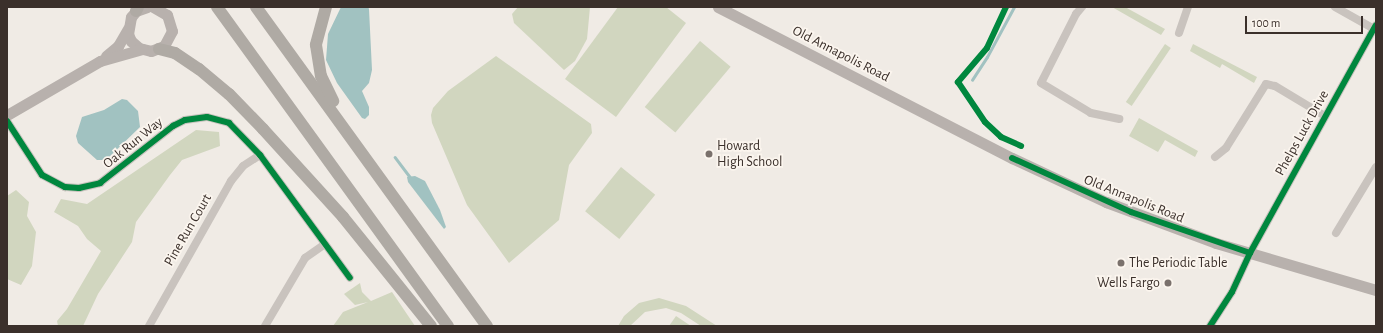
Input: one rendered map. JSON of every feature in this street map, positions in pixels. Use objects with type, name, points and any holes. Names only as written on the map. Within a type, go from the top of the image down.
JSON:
[{"type":"highway","points":[[217,7],[448,326]]},
{"type":"highway","points":[[256,7],[370,162],[487,326]]},
{"type":"highway","points":[[326,7],[316,45],[321,76],[326,90],[370,162]]},
{"type":"highway","points":[[159,49],[184,58],[239,104],[343,217],[431,326]]},
{"type":"main road","name":"Old Annapolis Road","points":[[718,7],[1070,185],[1159,223],[1250,253],[1376,290]]},
{"type":"main road","points":[[7,115],[100,61],[118,46],[128,29],[131,17],[140,8]]},
{"type":"main road","points":[[100,61],[142,49],[159,49],[169,40],[172,31],[171,21],[161,8]]},
{"type":"main road","points":[[128,29],[131,41],[142,49]]},
{"type":"street","points":[[1082,7],[1077,10],[1041,83],[1091,113],[1119,119]]},
{"type":"street","points":[[1179,33],[1188,7]]},
{"type":"street","points":[[1335,7],[1375,28]]},
{"type":"street","name":"Phelps Luck Drive","points":[[1210,326],[1232,292],[1250,253],[1375,28]]},
{"type":"street","points":[[1215,157],[1228,144],[1266,84],[1275,86],[1325,116]]},
{"type":"street","name":"Oak Run Way","points":[[7,121],[42,175],[65,187],[91,187],[100,183],[173,126],[196,118],[212,118],[229,123],[260,155],[350,278]]},
{"type":"street","name":"Pine Run Court","points":[[149,326],[232,181],[243,166],[260,155]]},
{"type":"street","points":[[1336,234],[1376,167]]},
{"type":"street","points":[[265,326],[305,258],[325,244]]},
{"type":"green space","points":[[518,7],[590,7],[587,39],[575,61],[564,70],[514,23],[512,14]]},
{"type":"green space","points":[[618,7],[666,7],[686,23],[616,117],[565,79]]},
{"type":"green space","points":[[1112,7],[1125,7],[1165,29],[1161,35]]},
{"type":"green space","points":[[700,41],[731,67],[675,133],[645,107]]},
{"type":"green space","points":[[1165,44],[1171,48],[1132,106],[1126,102]]},
{"type":"green space","points":[[1193,44],[1257,77],[1254,83],[1222,64],[1220,68],[1190,51]]},
{"type":"green space","points":[[496,56],[591,124],[592,133],[569,165],[559,220],[509,263],[467,205],[432,123],[431,115],[433,108],[448,91]]},
{"type":"green space","points":[[1139,118],[1198,151],[1195,157],[1165,140],[1158,152],[1129,136]]},
{"type":"green space","points":[[196,130],[219,132],[220,146],[182,160],[136,222],[132,242],[98,294],[83,326],[58,326],[57,321],[67,309],[101,251],[87,239],[78,226],[54,212],[61,199],[87,204]]},
{"type":"green space","points":[[621,167],[655,195],[619,239],[585,211]]},
{"type":"green space","points":[[16,190],[29,202],[27,216],[36,232],[32,266],[21,285],[7,279],[7,196]]},
{"type":"green space","points":[[360,283],[362,292],[371,301],[392,292],[415,326],[333,326],[343,312],[368,302],[355,305],[344,294]]},
{"type":"green space","points":[[659,298],[686,306],[717,326],[701,326],[681,313],[666,308],[645,312],[630,326],[618,326],[624,316],[639,303]]},
{"type":"green space","points":[[676,316],[691,326],[669,326]]},
{"type":"water","points":[[341,7],[368,7],[369,9],[372,70],[369,83],[362,91],[369,107],[369,115],[365,119],[362,118],[337,83],[326,60],[328,34]]},
{"type":"water","points":[[122,99],[127,100],[138,111],[140,127],[106,160],[97,160],[78,143],[76,136],[82,117],[104,110]]},
{"type":"water","points":[[415,176],[425,181],[440,210],[446,227],[444,229],[408,182],[407,177]]},
{"type":"waterway","points":[[972,80],[987,57],[1014,7]]},
{"type":"waterway","points":[[395,157],[410,177]]},
{"type":"cycle path","points":[[1006,7],[987,48],[958,82],[985,122],[1001,137],[1021,146]]},
{"type":"cycle path","points":[[1210,326],[1232,292],[1250,253],[1376,25]]},
{"type":"cycle path","points":[[7,121],[42,175],[65,187],[79,188],[100,183],[173,126],[185,120],[207,117],[229,123],[260,155],[350,278]]},
{"type":"cycle path","points":[[1012,158],[1131,212],[1250,253]]},
{"type":"place","name":"Howard High School","points":[[709,154]]},
{"type":"place","name":"The Periodic Table","points":[[1121,263]]},
{"type":"place","name":"Wells Fargo","points":[[1168,283]]}]
